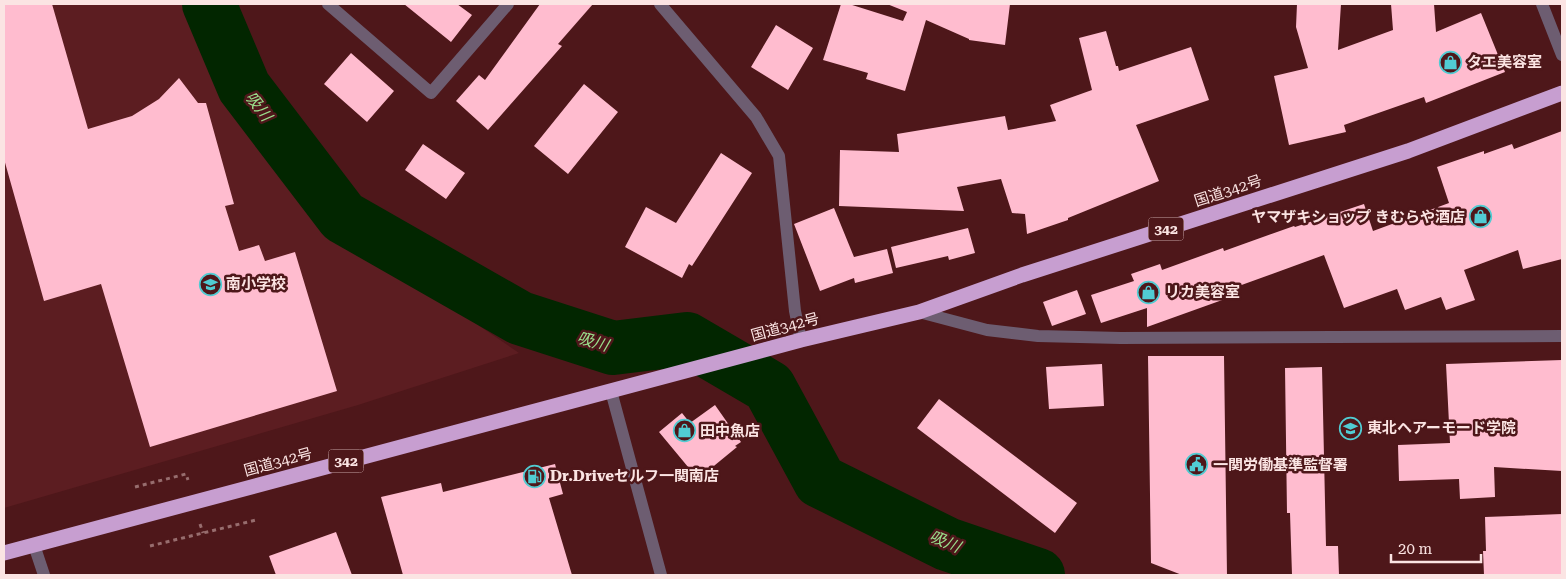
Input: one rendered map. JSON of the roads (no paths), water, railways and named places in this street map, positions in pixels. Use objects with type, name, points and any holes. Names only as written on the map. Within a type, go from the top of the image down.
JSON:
[{"type":"highway","name":"国道342号","points":[[4,553],[689,369],[920,312],[1022,275],[1408,151],[1562,93]]},
{"type":"street","points":[[328,4],[431,93],[508,4]]},
{"type":"street","points":[[660,4],[756,117],[779,156],[795,311],[801,340]]},
{"type":"street","points":[[1542,4],[1562,55]]},
{"type":"street","points":[[920,312],[987,330],[1038,336],[1141,338],[1562,336]]},
{"type":"street","points":[[611,391],[661,575]]},
{"type":"street","points":[[34,545],[44,575]]},
{"type":"waterway","name":"吸川","points":[[209,4],[244,87],[343,217],[520,318],[613,348],[687,339],[769,387],[820,481],[947,544],[1038,575]]},
{"type":"place","name":"タエ美容室","points":[[1451,62]]},
{"type":"place","name":"ヤマザキショップ きむらや酒店","points":[[1481,217]]},
{"type":"place","name":"南小学校","points":[[210,284]]},
{"type":"place","name":"リカ美容室","points":[[1149,292]]},
{"type":"place","name":"東北ヘアーモード学院","points":[[1351,428]]},
{"type":"place","name":"田中魚店","points":[[684,431]]},
{"type":"place","name":"一関労働基準監督署","points":[[1197,465]]},
{"type":"place","name":"Dr.Driveセルフ一関南店","points":[[534,476]]}]
